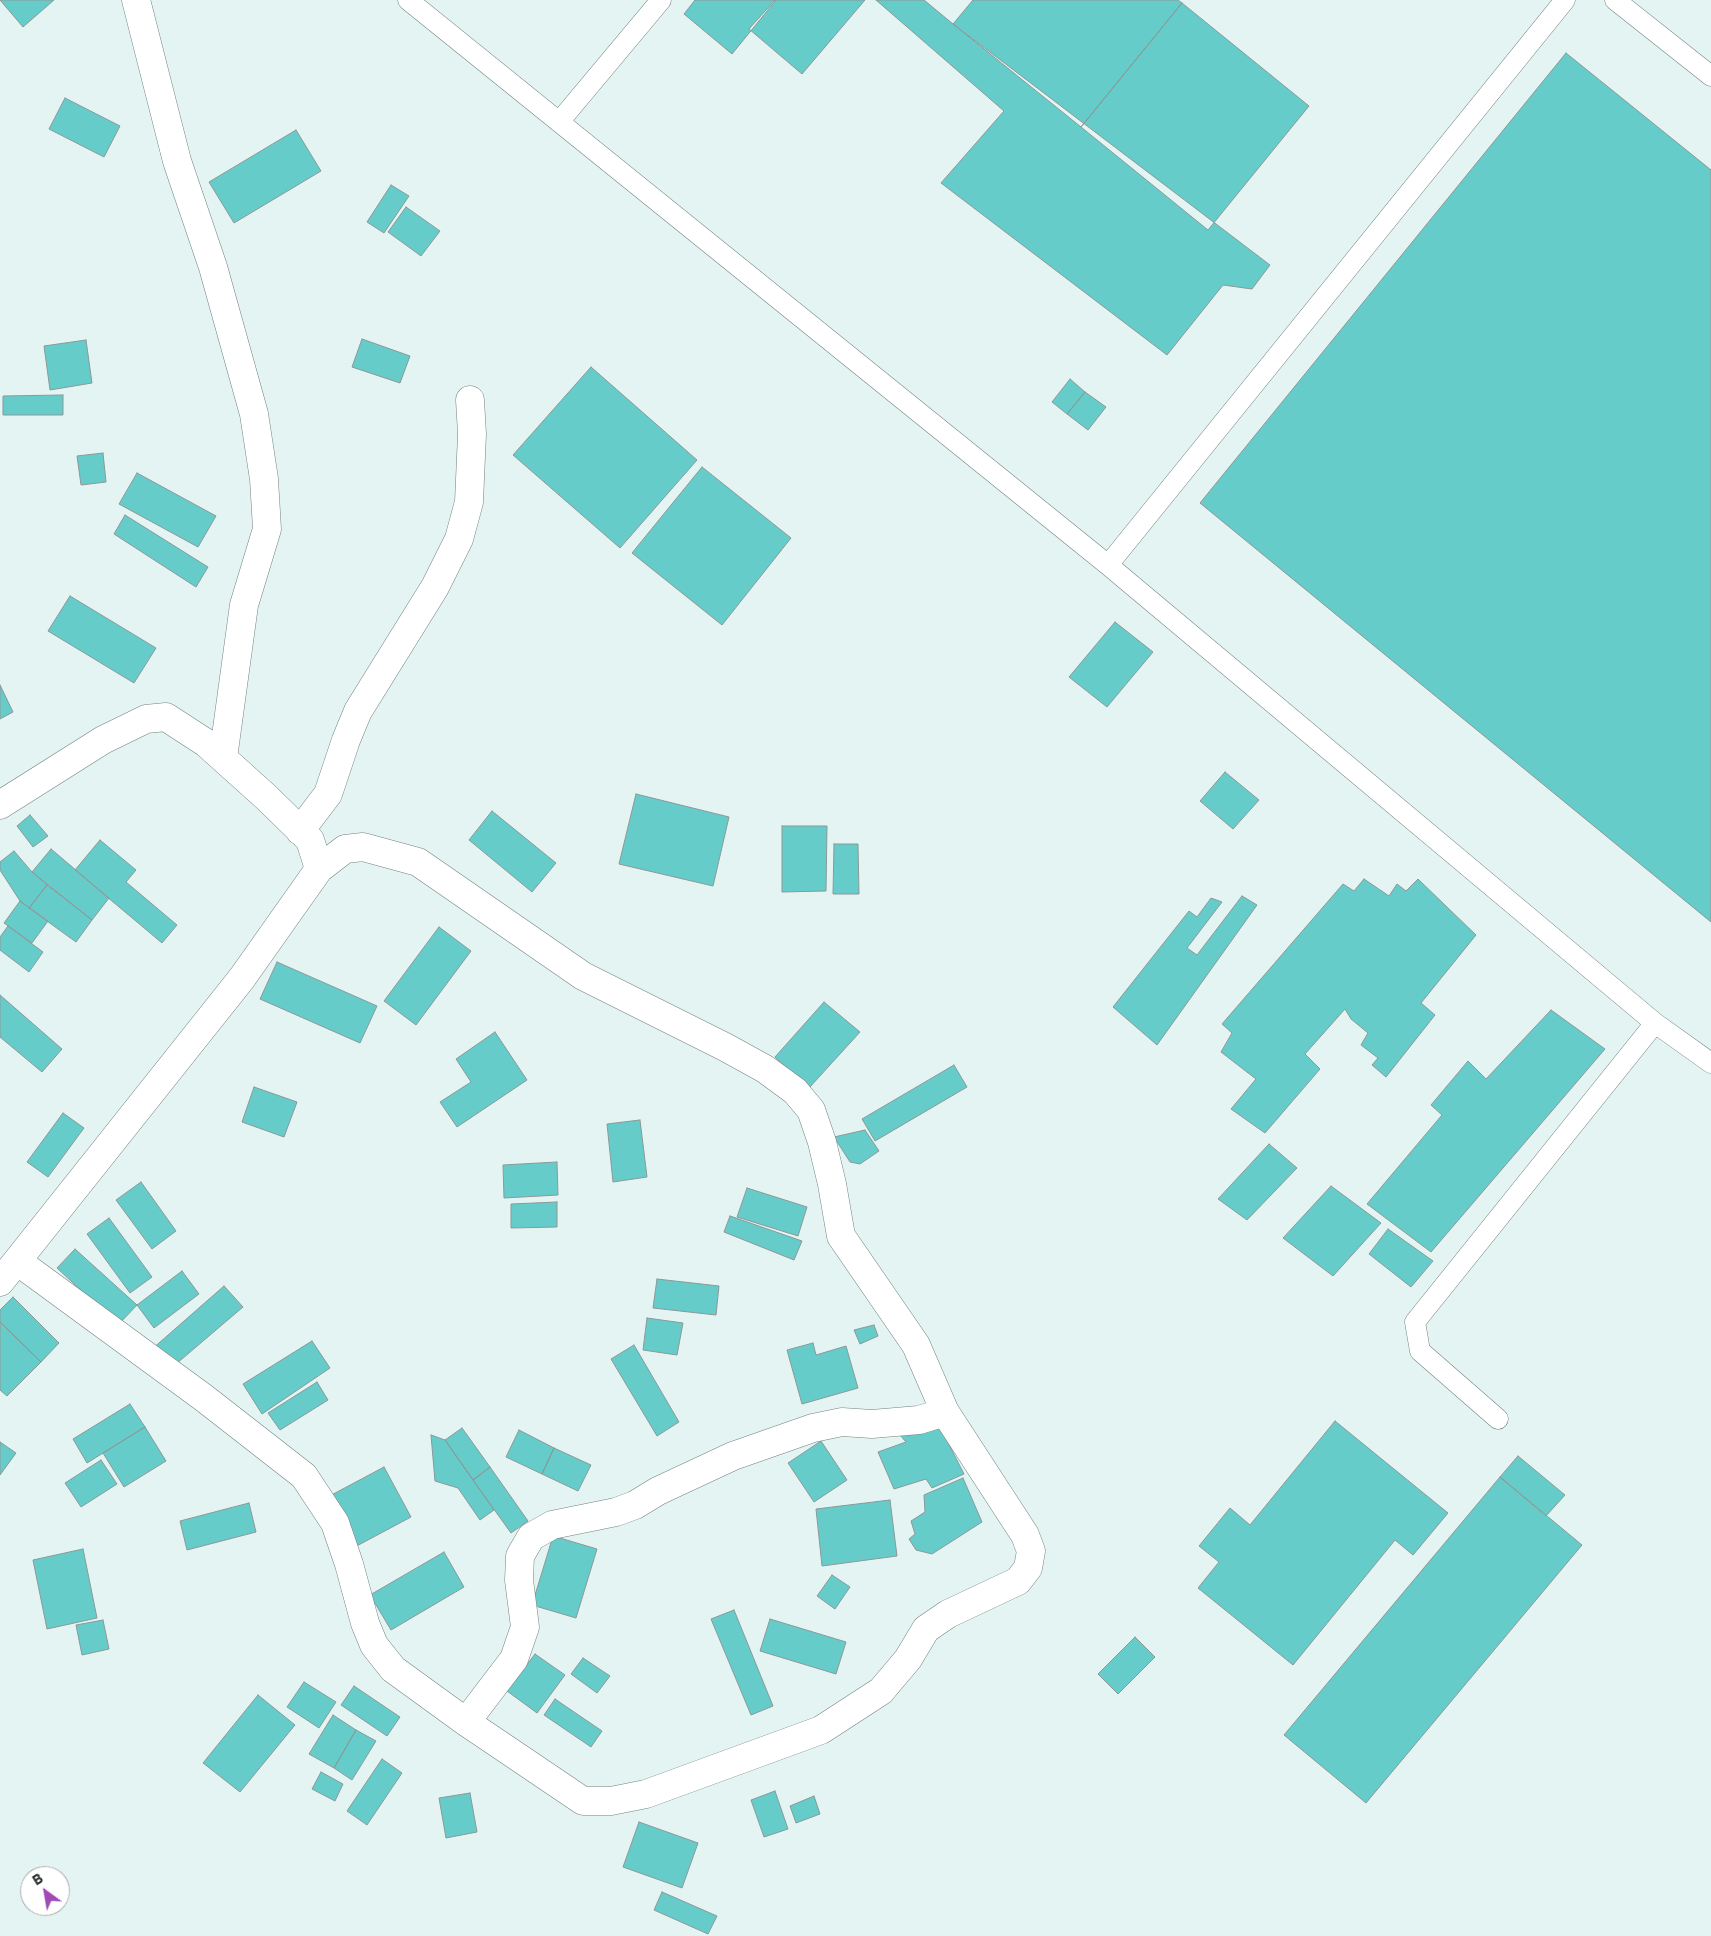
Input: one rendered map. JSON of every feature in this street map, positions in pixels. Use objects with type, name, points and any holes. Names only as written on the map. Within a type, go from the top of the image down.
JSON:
[{"type":"street","points":[[136,0],[177,162],[213,267],[254,414],[264,479],[267,529],[244,605],[223,758]]},
{"type":"street","points":[[300,831],[328,794],[358,711],[435,587],[459,539],[469,502],[472,434],[470,400]]},
{"type":"street","points":[[0,805],[103,740],[146,719],[166,717],[206,743],[310,840],[319,868]]},
{"type":"street","points":[[0,1282],[242,978],[319,868],[345,849],[363,847],[418,862],[583,976],[733,1051],[765,1069],[795,1091],[811,1110],[822,1142],[841,1236],[916,1344],[945,1412],[1025,1535],[1031,1551],[1028,1568],[1018,1581],[948,1614],[926,1629],[908,1659],[881,1691],[821,1730],[655,1791],[611,1801],[583,1801],[466,1722],[393,1669],[374,1645],[365,1623],[349,1564],[335,1523],[304,1476],[204,1398],[17,1261]]},
{"type":"street","points":[[466,1722],[514,1659],[525,1627],[519,1580],[520,1556],[532,1538],[552,1524],[616,1512],[635,1505],[658,1491],[733,1456],[813,1428],[842,1422],[872,1424],[919,1420],[945,1412]]},
{"type":"lane","points":[[408,0],[1108,565],[1655,1023],[1711,1063]]},
{"type":"lane","points":[[559,122],[661,0]]},
{"type":"lane","points":[[1108,565],[1565,0]]},
{"type":"lane","points":[[1614,0],[1711,76]]},
{"type":"lane","points":[[1498,1419],[1420,1351],[1415,1322],[1655,1023]]},
{"type":"building","points":[[0,0],[54,0],[23,27]]},
{"type":"building","points":[[695,0],[776,0],[732,54],[684,14]]},
{"type":"building","points":[[775,0],[865,0],[802,74],[749,29]]},
{"type":"building","points":[[876,0],[924,0],[1270,265],[1252,289],[1223,285],[1167,355],[941,183],[1004,111]]},
{"type":"building","points":[[973,0],[1178,0],[1182,3],[1081,127],[953,24]]},
{"type":"building","points":[[1182,3],[1309,106],[1208,230],[1081,127]]},
{"type":"building","points":[[1566,53],[1711,170],[1711,922],[1200,503]]},
{"type":"building","points":[[65,98],[120,126],[104,157],[49,129]]},
{"type":"building","points":[[296,130],[321,171],[234,223],[209,182]]},
{"type":"building","points":[[391,185],[409,196],[384,233],[367,222]]},
{"type":"building","points":[[406,207],[440,231],[421,256],[388,232]]},
{"type":"building","points":[[362,339],[410,356],[400,383],[352,367]]},
{"type":"building","points":[[86,340],[92,383],[50,390],[44,346]]},
{"type":"building","points":[[591,367],[697,460],[620,548],[513,455]]},
{"type":"building","points":[[1070,379],[1085,392],[1067,414],[1052,402]]},
{"type":"building","points":[[1085,392],[1106,407],[1088,430],[1067,414]]},
{"type":"building","points":[[63,395],[63,415],[3,415],[3,396]]},
{"type":"building","points":[[103,453],[106,482],[81,485],[77,456]]},
{"type":"building","points":[[702,467],[791,538],[722,625],[632,553]]},
{"type":"building","points":[[137,473],[216,516],[198,547],[119,504]]},
{"type":"building","points":[[125,515],[208,567],[196,587],[114,534]]},
{"type":"building","points":[[70,596],[156,648],[134,683],[48,631]]},
{"type":"building","points":[[1115,622],[1153,652],[1107,707],[1069,677]]},
{"type":"building","points":[[0,685],[13,712],[0,719]]},
{"type":"building","points":[[1225,772],[1259,800],[1233,829],[1200,801]]},
{"type":"building","points":[[636,794],[729,817],[713,886],[619,864]]},
{"type":"building","points":[[492,811],[556,863],[532,892],[469,840]]},
{"type":"building","points":[[30,815],[48,836],[33,847],[17,826]]},
{"type":"building","points":[[782,826],[827,826],[826,891],[782,892]]},
{"type":"building","points":[[100,840],[136,870],[126,882],[177,925],[162,943],[75,870]]},
{"type":"building","points":[[834,844],[858,844],[859,894],[833,894]]},
{"type":"building","points":[[51,849],[109,898],[92,920],[32,872]]},
{"type":"building","points":[[14,851],[32,872],[47,885],[29,908],[20,901],[0,870],[0,862]]},
{"type":"building","points":[[1364,879],[1389,896],[1397,884],[1406,891],[1418,879],[1476,935],[1421,1003],[1435,1015],[1386,1077],[1372,1065],[1378,1058],[1361,1045],[1368,1033],[1351,1019],[1345,1009],[1305,1054],[1320,1069],[1265,1133],[1231,1109],[1256,1079],[1221,1052],[1232,1033],[1222,1024],[1343,884],[1354,891]]},
{"type":"building","points":[[47,885],[92,920],[76,942],[29,908]]},
{"type":"building","points":[[1242,896],[1257,905],[1157,1045],[1113,1007],[1189,911],[1197,917],[1211,898],[1222,902],[1187,948],[1197,955]]},
{"type":"building","points":[[20,901],[48,921],[32,943],[4,923]]},
{"type":"building","points":[[8,926],[43,952],[29,972],[0,950],[0,937]]},
{"type":"building","points":[[439,927],[471,951],[416,1025],[384,1001]]},
{"type":"building","points":[[277,962],[377,1006],[360,1043],[260,999]]},
{"type":"building","points":[[0,995],[62,1049],[42,1072],[0,1037]]},
{"type":"building","points":[[824,1002],[860,1032],[809,1088],[775,1057]]},
{"type":"building","points":[[1551,1010],[1605,1049],[1431,1252],[1367,1204],[1442,1115],[1431,1105],[1468,1061],[1486,1079]]},
{"type":"building","points":[[495,1032],[527,1080],[457,1127],[440,1102],[471,1082],[456,1059]]},
{"type":"building","points":[[954,1065],[967,1087],[875,1141],[862,1119]]},
{"type":"building","points":[[254,1087],[297,1102],[284,1137],[242,1122]]},
{"type":"building","points":[[63,1113],[84,1128],[48,1177],[27,1162]]},
{"type":"building","points":[[640,1120],[647,1177],[613,1182],[607,1124]]},
{"type":"building","points":[[865,1130],[879,1151],[860,1164],[850,1162],[834,1137]]},
{"type":"building","points":[[1269,1144],[1297,1168],[1247,1220],[1218,1199]]},
{"type":"building","points":[[557,1162],[558,1195],[504,1198],[503,1165]]},
{"type":"building","points":[[141,1182],[176,1231],[152,1249],[116,1200]]},
{"type":"building","points":[[1331,1186],[1381,1223],[1333,1276],[1283,1238]]},
{"type":"building","points":[[747,1188],[807,1207],[798,1236],[737,1217]]},
{"type":"building","points":[[557,1202],[557,1227],[511,1228],[511,1204]]},
{"type":"building","points":[[730,1216],[802,1241],[794,1260],[724,1232]]},
{"type":"building","points":[[109,1218],[152,1277],[130,1293],[87,1234]]},
{"type":"building","points":[[1388,1229],[1433,1261],[1411,1287],[1369,1254]]},
{"type":"building","points":[[75,1249],[137,1305],[118,1325],[57,1268]]},
{"type":"building","points":[[182,1271],[199,1294],[154,1328],[137,1305]]},
{"type":"building","points":[[657,1279],[719,1286],[716,1315],[653,1308]]},
{"type":"building","points":[[224,1286],[243,1307],[169,1370],[151,1350]]},
{"type":"building","points":[[13,1297],[59,1343],[41,1362],[0,1322],[0,1310]]},
{"type":"building","points":[[647,1318],[683,1323],[677,1355],[643,1350]]},
{"type":"building","points":[[0,1322],[41,1362],[7,1396],[0,1390]]},
{"type":"building","points":[[874,1325],[878,1336],[860,1344],[854,1330]]},
{"type":"building","points":[[312,1341],[330,1368],[262,1414],[243,1384]]},
{"type":"building","points":[[813,1343],[816,1355],[846,1346],[858,1388],[802,1404],[787,1350]]},
{"type":"building","points":[[634,1345],[679,1422],[657,1436],[611,1359]]},
{"type":"building","points":[[317,1382],[328,1400],[280,1430],[268,1413]]},
{"type":"building","points":[[130,1404],[145,1427],[87,1463],[73,1439]]},
{"type":"building","points":[[1335,1421],[1448,1513],[1413,1555],[1395,1540],[1293,1665],[1198,1588],[1219,1562],[1199,1546],[1230,1508],[1250,1525]]},
{"type":"building","points":[[938,1423],[964,1474],[932,1488],[926,1479],[894,1489],[878,1452],[906,1442],[899,1434]]},
{"type":"building","points":[[145,1427],[166,1461],[124,1487],[103,1453]]},
{"type":"building","points":[[462,1428],[490,1467],[473,1480],[445,1440]]},
{"type":"building","points":[[519,1430],[554,1448],[542,1474],[506,1457]]},
{"type":"building","points":[[431,1435],[445,1440],[494,1510],[480,1520],[458,1488],[435,1481]]},
{"type":"building","points":[[821,1441],[847,1480],[814,1502],[788,1463]]},
{"type":"building","points":[[0,1442],[16,1453],[0,1475]]},
{"type":"building","points":[[554,1448],[591,1465],[578,1491],[542,1474]]},
{"type":"building","points":[[1518,1456],[1565,1495],[1546,1516],[1500,1477]]},
{"type":"building","points":[[101,1460],[117,1484],[81,1507],[65,1483]]},
{"type":"building","points":[[384,1467],[411,1517],[351,1549],[324,1499]]},
{"type":"building","points":[[490,1467],[528,1521],[511,1533],[473,1480]]},
{"type":"building","points":[[1500,1477],[1582,1545],[1366,1803],[1284,1735]]},
{"type":"building","points":[[963,1478],[982,1522],[932,1554],[916,1550],[909,1539],[915,1534],[911,1521],[925,1512],[924,1495]]},
{"type":"building","points":[[890,1500],[897,1556],[822,1566],[816,1509]]},
{"type":"building","points":[[249,1503],[256,1532],[187,1550],[180,1521]]},
{"type":"building","points":[[553,1536],[597,1549],[576,1618],[532,1605]]},
{"type":"building","points":[[83,1549],[97,1618],[47,1629],[33,1560]]},
{"type":"building","points":[[444,1552],[464,1587],[391,1630],[370,1595]]},
{"type":"building","points":[[832,1575],[850,1587],[835,1609],[817,1596]]},
{"type":"building","points":[[734,1610],[773,1706],[751,1715],[711,1619]]},
{"type":"building","points":[[770,1619],[846,1642],[836,1674],[760,1651]]},
{"type":"building","points":[[103,1620],[109,1649],[82,1655],[76,1625]]},
{"type":"building","points":[[1135,1637],[1155,1657],[1118,1694],[1098,1674]]},
{"type":"building","points":[[535,1654],[565,1675],[537,1713],[507,1691]]},
{"type":"building","points":[[583,1658],[610,1676],[597,1693],[571,1674]]},
{"type":"building","points":[[304,1682],[336,1702],[319,1728],[287,1707]]},
{"type":"building","points":[[354,1686],[400,1717],[387,1736],[341,1705]]},
{"type":"building","points":[[258,1695],[295,1725],[240,1792],[203,1763]]},
{"type":"building","points":[[555,1699],[602,1731],[591,1747],[544,1715]]},
{"type":"building","points":[[333,1715],[356,1730],[334,1768],[309,1754]]},
{"type":"building","points":[[356,1730],[376,1741],[352,1780],[334,1768]]},
{"type":"building","points":[[382,1759],[402,1773],[367,1825],[347,1811]]},
{"type":"building","points":[[321,1772],[343,1784],[335,1801],[312,1789]]},
{"type":"building","points":[[775,1791],[788,1829],[764,1837],[751,1800]]},
{"type":"building","points":[[470,1793],[477,1832],[446,1838],[439,1798]]},
{"type":"building","points":[[814,1796],[820,1814],[796,1823],[790,1806]]},
{"type":"building","points":[[639,1822],[698,1843],[682,1888],[623,1867]]},
{"type":"building","points":[[662,1892],[717,1916],[708,1934],[654,1910]]}]
